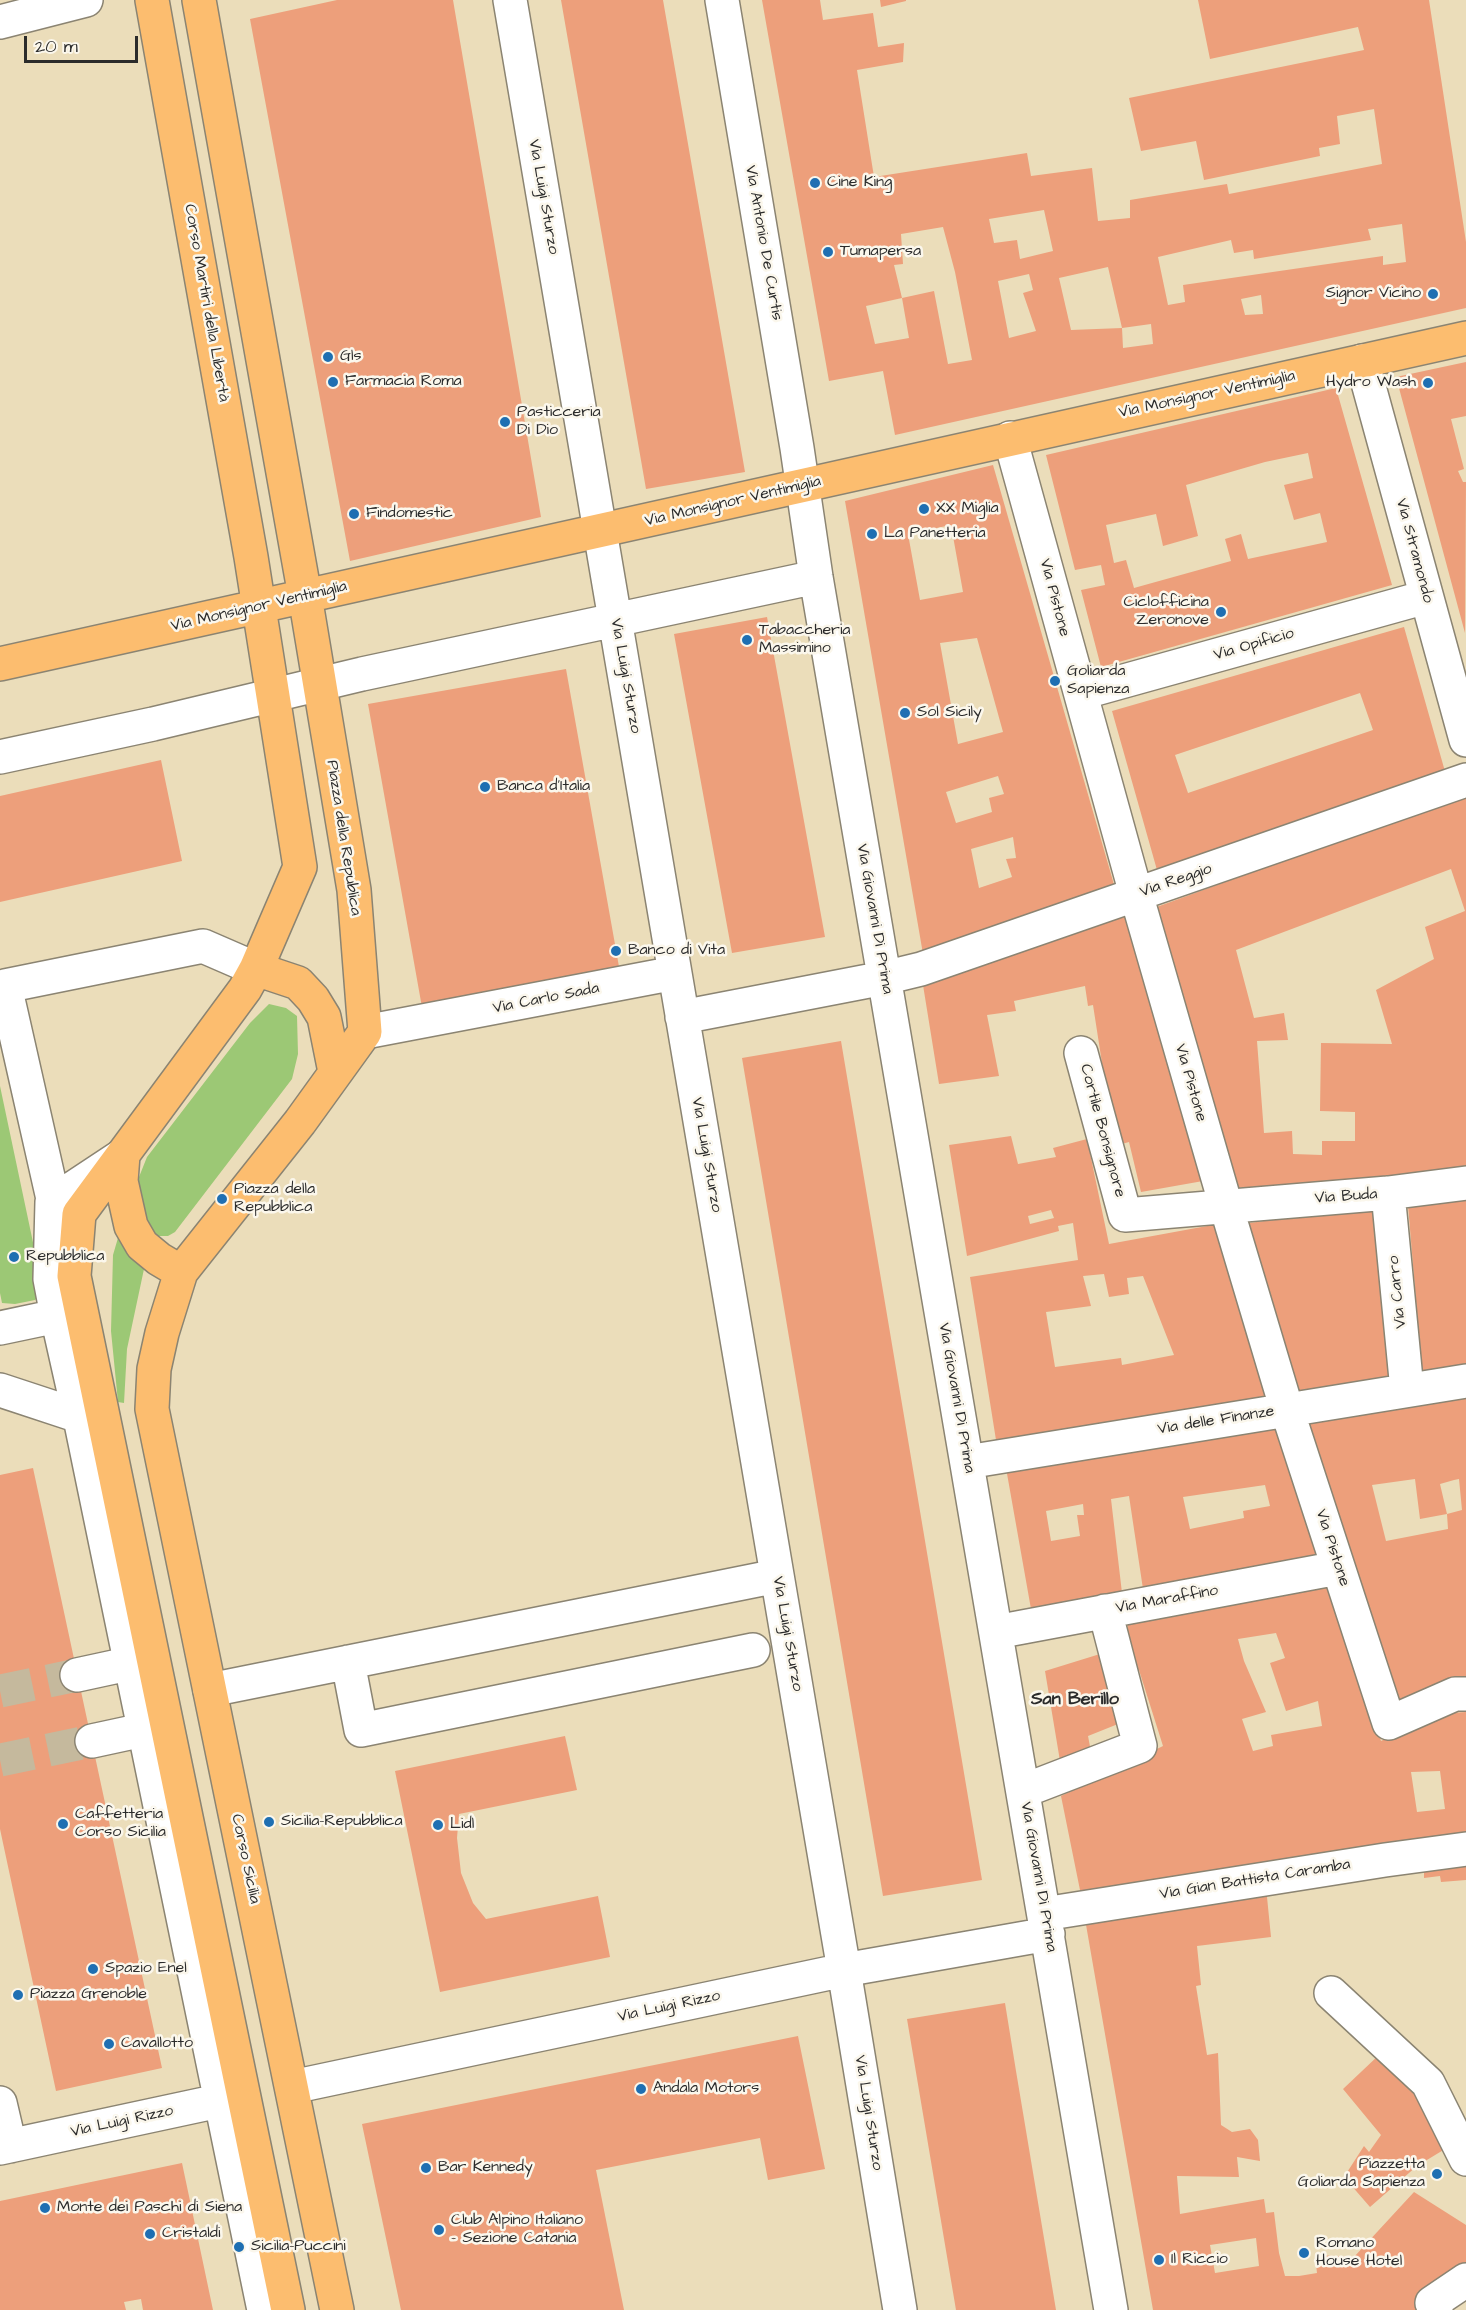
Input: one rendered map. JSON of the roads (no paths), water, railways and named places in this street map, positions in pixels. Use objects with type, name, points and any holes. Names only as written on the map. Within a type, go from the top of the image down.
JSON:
[{"type":"main road","name":"Corso Martiri della Libertà","points":[[152,0],[259,607]]},
{"type":"main road","points":[[199,0],[305,596]]},
{"type":"main road","name":"Via Monsignor Ventimiglia","points":[[0,664],[1466,338]]},
{"type":"main road","name":"Piazza della Republica","points":[[305,596],[354,890],[365,1032]]},
{"type":"main road","points":[[259,607],[300,867],[256,969],[217,1030],[79,1214],[74,1276],[91,1417],[155,1727],[233,2098],[288,2310]]},
{"type":"main road","points":[[256,969],[298,983],[313,999],[324,1017],[335,1072]]},
{"type":"main road","points":[[123,1155],[121,1181],[131,1226],[142,1245],[159,1259],[181,1272],[300,1122],[365,1032]]},
{"type":"main road","name":"Corso Sicilia","points":[[181,1272],[170,1302],[154,1369],[152,1409],[337,2310]]},
{"type":"street","points":[[0,22],[86,0]]},
{"type":"street","name":"Via Luigi Sturzo","points":[[510,0],[900,2310]]},
{"type":"street","name":"Via Antonio De Curtis","points":[[722,0],[803,485]]},
{"type":"street","name":"Via Stramondo","points":[[1362,361],[1466,740]]},
{"type":"street","name":"Via Pistone","points":[[1010,438],[1136,894],[1226,1206],[1287,1410],[1389,1723],[1455,1694],[1466,1694]]},
{"type":"street","name":"Via Giovanni Di Prima","points":[[803,485],[816,577],[1112,2310]]},
{"type":"street","points":[[0,757],[615,618],[816,577]]},
{"type":"street","name":"Via Opificio","points":[[1081,693],[1426,597]]},
{"type":"street","name":"Via Reggio","points":[[884,978],[921,969],[1466,780]]},
{"type":"street","points":[[74,1276],[52,1202],[3,988],[203,946],[256,969]]},
{"type":"street","name":"Via Carlo Sada","points":[[365,1032],[417,1024],[675,973]]},
{"type":"street","points":[[682,1017],[884,978]]},
{"type":"street","name":"Cortile Bonsignore","points":[[1082,1053],[1125,1215],[1226,1206]]},
{"type":"street","points":[[52,1202],[123,1155]]},
{"type":"street","name":"Via Buda","points":[[1226,1206],[1388,1194],[1466,1183]]},
{"type":"street","name":"Via Carro","points":[[1388,1194],[1407,1390]]},
{"type":"street","points":[[52,1202],[50,1279],[57,1316],[91,1417]]},
{"type":"street","points":[[0,1328],[57,1316]]},
{"type":"street","name":"Via delle Finanze","points":[[967,1462],[1466,1381]]},
{"type":"street","points":[[0,1390],[91,1417]]},
{"type":"street","name":"Via Maraffino","points":[[996,1632],[1338,1568]]},
{"type":"street","points":[[210,1690],[777,1576]]},
{"type":"street","points":[[1023,1791],[1140,1746],[1104,1611]]},
{"type":"street","points":[[348,1662],[361,1730],[753,1650]]},
{"type":"street","points":[[77,1675],[142,1661]]},
{"type":"street","points":[[92,1741],[155,1727]]},
{"type":"street","name":"Via Gian Battista Caramba","points":[[1046,1924],[1385,1860],[1466,1849]]},
{"type":"street","name":"Via Luigi Rizzo","points":[[292,2086],[844,1970],[1046,1924]]},
{"type":"street","points":[[1331,1993],[1428,2083],[1466,2159]]},
{"type":"street","points":[[233,2098],[264,2310]]},
{"type":"street","name":"Via Luigi Rizzo","points":[[5,2147],[233,2098]]},
{"type":"street","points":[[0,2103],[5,2147]]},
{"type":"street","points":[[1436,2310],[1432,2303],[1466,2280]]},
{"type":"tunnel","points":[[0,1691],[77,1675]]},
{"type":"tunnel","points":[[0,1760],[92,1741]]},
{"type":"place","name":"Cine King","points":[[815,183]]},
{"type":"place","name":"Tumapersa","points":[[828,252]]},
{"type":"place","name":"Signor Vicino","points":[[1433,294]]},
{"type":"place","name":"Gls","points":[[328,357]]},
{"type":"place","name":"Farmacia Roma","points":[[333,382]]},
{"type":"place","name":"Hydro Wash","points":[[1428,383]]},
{"type":"place","name":"Pasticceria Di Dio","points":[[505,422]]},
{"type":"place","name":"XX Miglia","points":[[924,509]]},
{"type":"place","name":"Findomestic","points":[[354,514]]},
{"type":"place","name":"La Panetteria","points":[[872,534]]},
{"type":"place","name":"Ciclofficina Zeronove","points":[[1221,612]]},
{"type":"place","name":"Tabaccheria Massimino","points":[[747,640]]},
{"type":"place","name":"Goliarda Sapienza","points":[[1055,681]]},
{"type":"place","name":"Sol Sicily","points":[[905,713]]},
{"type":"place","name":"Banca d'Italia","points":[[485,787]]},
{"type":"place","name":"Banco di Vita","points":[[616,951]]},
{"type":"place","name":"Piazza della Repubblica","points":[[222,1199]]},
{"type":"place","name":"Repubblica","points":[[14,1257]]},
{"type":"place","name":"Sicilia-Repubblica","points":[[269,1822]]},
{"type":"place","name":"Caffetteria Corso Sicilia","points":[[63,1824]]},
{"type":"place","name":"Lidl","points":[[438,1825]]},
{"type":"place","name":"Spazio Enel","points":[[93,1969]]},
{"type":"place","name":"Piazza Grenoble","points":[[18,1995]]},
{"type":"place","name":"Cavallotto","points":[[109,2044]]},
{"type":"place","name":"Andala Motors","points":[[641,2089]]},
{"type":"place","name":"Bar Kennedy","points":[[426,2168]]},
{"type":"place","name":"Piazzetta Goliarda Sapienza","points":[[1437,2174]]},
{"type":"place","name":"Monte dei Paschi di Siena","points":[[45,2208]]},
{"type":"place","name":"Club Alpino Italiano - Sezione Catania","points":[[439,2230]]},
{"type":"place","name":"Cristaldi","points":[[150,2234]]},
{"type":"place","name":"Sicilia-Puccini","points":[[239,2247]]},
{"type":"place","name":"Romano House Hotel","points":[[1304,2253]]},
{"type":"place","name":"Il Riccio","points":[[1159,2260]]},
{"type":"district","name":"San Berillo","points":[[1075,1700]]}]
